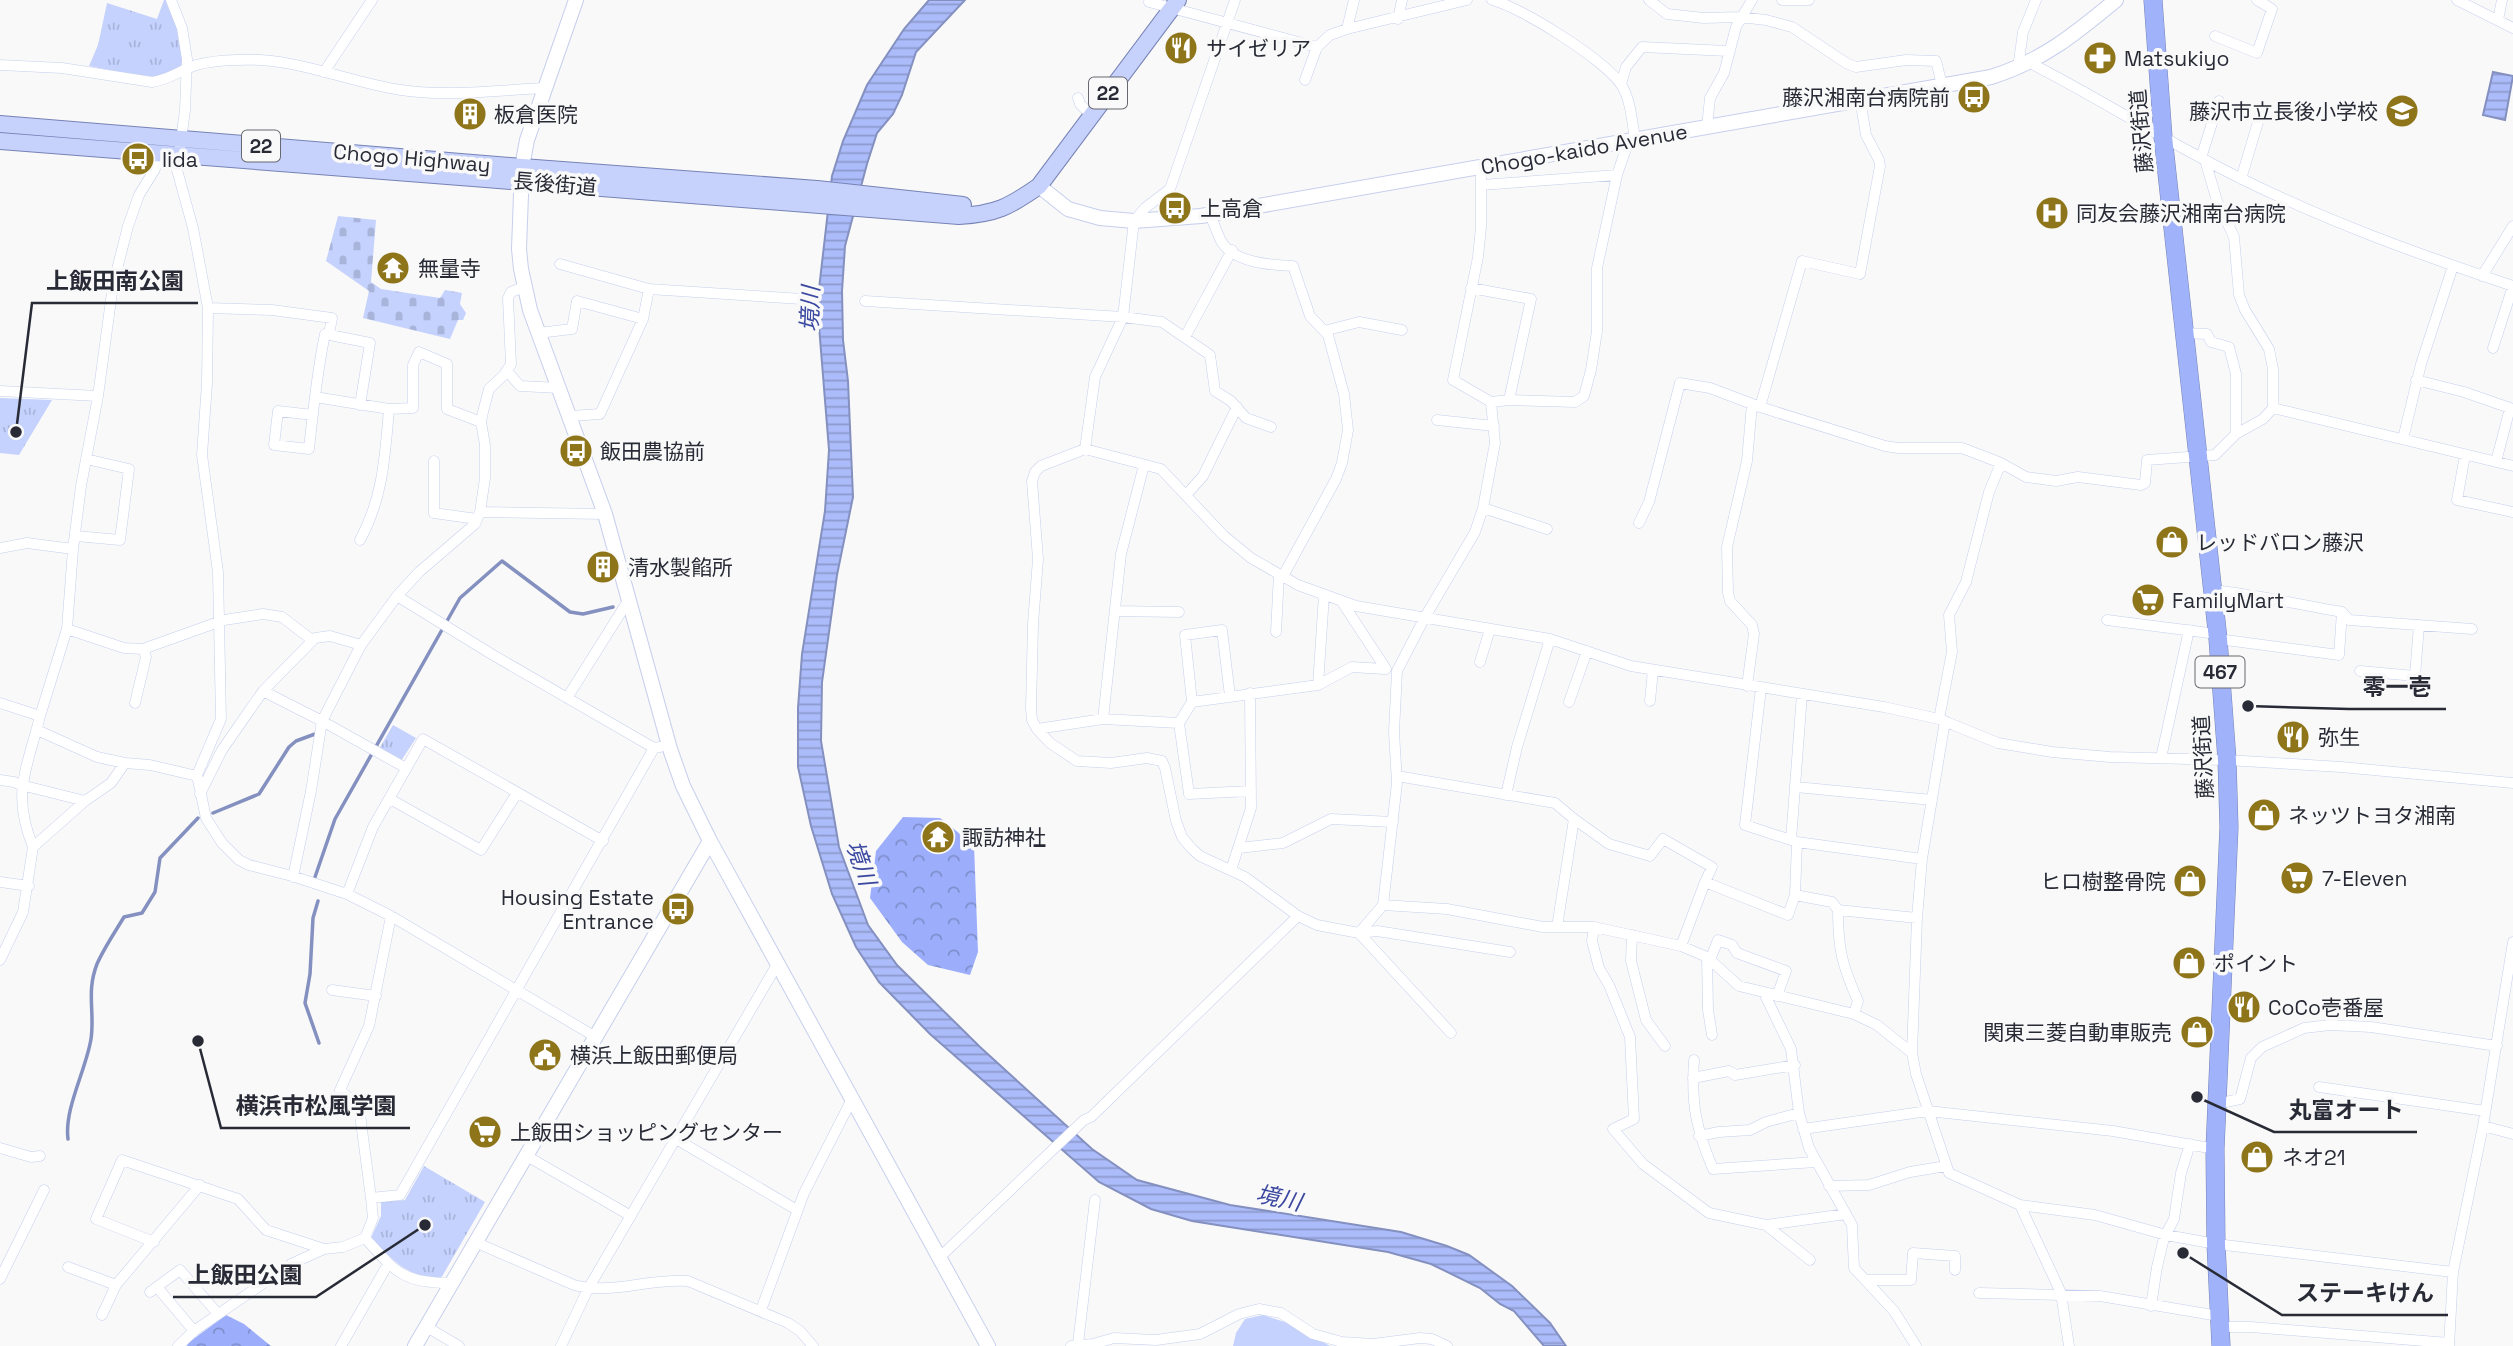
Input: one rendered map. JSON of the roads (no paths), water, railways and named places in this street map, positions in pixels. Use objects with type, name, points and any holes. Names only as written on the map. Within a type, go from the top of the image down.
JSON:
[{"type":"highway","name":"藤沢街道","points":[[2153,0],[2163,136],[2218,636],[2227,760],[2229,827],[2215,1149],[2221,1346]]},
{"type":"main road","name":"22","points":[[876,202],[971,206],[1006,199],[1039,186],[1175,4]]},
{"type":"main road","name":"Chogo Highway","points":[[0,124],[179,147],[522,174],[824,190],[876,202]]},
{"type":"main road","name":"22","points":[[0,141],[161,154],[179,147]]},
{"type":"main road","name":"長後街道","points":[[522,174],[816,206],[876,202]]},
{"type":"street","points":[[171,0],[182,28],[186,69],[185,110],[177,170],[193,228],[208,308],[202,455],[216,543],[221,719],[197,776],[199,794],[211,828],[230,852],[249,865],[348,894],[391,916],[594,1036]]},
{"type":"street","points":[[324,72],[372,0]]},
{"type":"street","points":[[576,0],[527,140],[522,174],[519,248],[524,287],[538,333],[571,416],[605,514],[662,746],[710,841],[988,1346]]},
{"type":"street","points":[[1085,449],[1095,377],[1123,317],[1135,221],[1145,208],[1171,189],[1235,0]]},
{"type":"street","points":[[1347,30],[1354,0]]},
{"type":"street","points":[[1398,19],[1402,0]]},
{"type":"street","points":[[1305,80],[1317,47],[1330,35],[1467,0]]},
{"type":"street","points":[[1481,168],[1481,227],[1453,380],[1491,402],[1575,402],[1584,396],[1591,370],[1597,331],[1597,268],[1617,175],[1632,139],[1627,97],[1621,84],[1562,35],[1492,0]]},
{"type":"street","points":[[1649,0],[1667,14],[1703,18],[1741,17],[1792,27],[1856,67],[1906,60],[1936,61],[1942,85]]},
{"type":"street","points":[[1707,127],[1710,98],[1724,73],[1728,51],[1741,17],[1752,0]]},
{"type":"street","points":[[1782,0],[1809,0]]},
{"type":"street","points":[[2036,0],[2024,32],[2024,65],[2087,92],[2203,159],[2317,214],[2513,286],[2493,348]]},
{"type":"street","name":"Chogo-kaido Avenue","points":[[1039,186],[1068,209],[1100,218],[1135,221],[1210,215],[1990,77],[2024,65],[2056,48],[2116,0]]},
{"type":"street","points":[[2215,36],[2257,53],[2272,9],[2257,0]]},
{"type":"street","points":[[2457,0],[2513,28]]},
{"type":"street","points":[[2498,20],[2502,0]]},
{"type":"street","points":[[1149,2],[1175,4],[1229,23],[1317,47]]},
{"type":"street","points":[[1621,84],[1626,67],[1642,47],[1728,51]]},
{"type":"street","points":[[0,65],[62,68],[152,82],[163,81],[194,65],[261,60],[404,91],[474,92],[545,88]]},
{"type":"street","points":[[1078,98],[1091,115]]},
{"type":"street","points":[[1747,686],[1754,634],[1752,625],[1730,601],[1727,547],[1747,461],[1756,406],[1802,261],[1860,275],[1880,166],[1866,135],[1860,99]]},
{"type":"street","points":[[1639,523],[1649,502],[1681,383],[1710,388],[1756,406],[1885,446],[1962,448],[2001,463],[2026,477],[2056,481],[2078,477],[2141,485],[2145,483],[2147,460],[2215,455],[2236,434],[2263,419],[2273,408],[2273,369],[2269,349],[2239,295],[2234,237],[2217,201],[2203,159],[2219,101]]},
{"type":"street","points":[[2241,179],[2261,112]]},
{"type":"street","points":[[0,960],[23,912],[29,886],[33,847],[21,809],[21,785],[67,629],[73,549],[113,285],[139,195],[161,154]]},
{"type":"street","points":[[1481,185],[1617,175]]},
{"type":"street","points":[[1210,215],[1222,244],[1243,258],[1263,265],[1293,266],[1310,316],[1328,335],[1344,394],[1348,430],[1342,463],[1336,480],[1281,575],[1276,632]]},
{"type":"street","points":[[2482,276],[2513,226]]},
{"type":"street","points":[[1185,337],[1232,250]]},
{"type":"street","points":[[559,264],[649,289],[802,299]]},
{"type":"street","points":[[2403,439],[2416,380],[2453,266]]},
{"type":"street","points":[[293,877],[322,721],[361,645],[397,596],[419,572],[469,529],[479,516],[485,478],[485,445],[481,422],[489,389],[511,364],[508,298],[512,292],[524,287]]},
{"type":"street","points":[[1471,288],[1531,299],[1509,400]]},
{"type":"street","points":[[571,416],[600,414],[643,319],[649,289]]},
{"type":"street","points":[[865,300],[1123,317],[1162,322],[1210,355],[1215,390],[1246,418],[1271,428]]},
{"type":"street","points":[[538,333],[572,329],[577,301],[643,319]]},
{"type":"street","points":[[208,308],[272,310],[332,318],[329,334]]},
{"type":"street","points":[[1324,331],[1359,322],[1402,330]]},
{"type":"street","points":[[2184,333],[2207,334],[2211,342],[2229,347],[2236,374],[2236,434]]},
{"type":"street","points":[[313,415],[278,411],[274,445],[309,449],[313,415],[315,397],[317,374],[325,334],[370,343],[360,405]]},
{"type":"street","points":[[315,397],[388,409],[413,408],[413,365],[419,352],[447,364],[447,410],[481,422]]},
{"type":"street","points":[[507,371],[520,386],[559,388]]},
{"type":"street","points":[[2416,380],[2464,392],[2510,408],[2496,462]]},
{"type":"street","points":[[0,391],[98,396]]},
{"type":"street","points":[[1359,933],[1383,905],[1397,776],[1394,732],[1396,671],[1424,617],[1475,532],[1494,458],[1491,402]]},
{"type":"street","points":[[1186,495],[1203,476],[1237,408]]},
{"type":"street","points":[[2273,408],[2513,466]]},
{"type":"street","points":[[360,540],[375,511],[384,475],[388,409]]},
{"type":"street","points":[[1437,420],[1494,426]]},
{"type":"street","points":[[1510,951],[1377,931],[1359,933],[1317,925],[1298,916],[1255,884],[1200,856],[1182,837],[1162,761],[1147,758],[1111,763],[1077,761],[1050,743],[1037,729],[1031,708],[1038,559],[1032,481],[1041,466],[1085,449],[1161,469],[1223,535],[1251,558],[1324,595],[1342,602],[1550,639],[1631,666],[1884,706],[1942,720],[1998,743],[2052,752],[2341,767],[2513,783]]},
{"type":"street","points":[[2465,455],[2457,500],[2513,512]]},
{"type":"street","points":[[76,536],[120,540],[130,469],[86,459]]},
{"type":"street","points":[[434,461],[434,513],[479,516],[605,514]]},
{"type":"street","points":[[2001,463],[1989,492],[1966,582],[1949,615],[1952,652],[1917,918],[1912,1053],[1916,1074],[1949,1173],[2020,1205],[2095,1215],[2166,1235],[2216,1244],[2453,1272]]},
{"type":"street","points":[[1103,719],[1121,554],[1144,465]]},
{"type":"street","points":[[1483,508],[1547,529]]},
{"type":"street","points":[[0,546],[27,543],[73,549]]},
{"type":"street","points":[[2213,590],[2244,593],[2274,601],[2342,612],[2349,620],[2472,629]]},
{"type":"street","points":[[1318,685],[1324,595]]},
{"type":"street","points":[[397,596],[567,698],[662,746]]},
{"type":"street","points":[[567,698],[628,601]]},
{"type":"street","points":[[1342,602],[1384,669]]},
{"type":"street","points":[[1115,611],[1179,612]]},
{"type":"street","points":[[2108,620],[2189,630],[2339,655],[2342,612]]},
{"type":"street","points":[[67,629],[124,648],[143,649],[219,622],[250,615],[273,614],[290,622],[312,640]]},
{"type":"street","points":[[2360,671],[2415,676],[2419,625]]},
{"type":"street","points":[[1480,662],[1490,629]]},
{"type":"street","points":[[1230,696],[1222,630],[1185,635],[1192,702],[1179,723],[1189,794],[1251,791]]},
{"type":"street","points":[[2161,758],[2189,630]]},
{"type":"street","points":[[199,794],[222,750],[263,691],[312,640],[330,636],[361,645]]},
{"type":"street","points":[[1506,795],[1517,747],[1550,639]]},
{"type":"street","points":[[135,703],[146,657],[143,649]]},
{"type":"street","points":[[1569,702],[1587,652]]},
{"type":"street","points":[[1192,702],[1250,692],[1318,685],[1352,667],[1396,671]]},
{"type":"street","points":[[1650,701],[1653,670]]},
{"type":"street","points":[[1761,688],[1745,825],[1794,841],[1923,859]]},
{"type":"street","points":[[263,691],[406,768]]},
{"type":"street","points":[[1231,870],[1251,808],[1250,692]]},
{"type":"street","points":[[1705,882],[1788,915],[1795,895],[1794,841],[1802,694]]},
{"type":"street","points":[[0,703],[40,716]]},
{"type":"street","points":[[1037,729],[1103,719],[1179,723]]},
{"type":"street","points":[[37,730],[97,757],[197,776]]},
{"type":"street","points":[[348,894],[373,827],[423,739],[603,841]]},
{"type":"street","points":[[371,1198],[400,1195],[603,841],[662,746]]},
{"type":"street","points":[[33,847],[85,801],[111,783],[125,763]]},
{"type":"street","points":[[1397,776],[1555,803],[1609,845],[1650,856],[1663,839],[1712,866],[1681,946]]},
{"type":"street","points":[[0,780],[85,801]]},
{"type":"street","points":[[1796,787],[1932,800]]},
{"type":"street","points":[[390,799],[481,850],[517,793]]},
{"type":"street","points":[[1239,848],[1283,843],[1331,819],[1393,822]]},
{"type":"street","points":[[1557,927],[1574,819]]},
{"type":"street","points":[[415,1346],[710,841]]},
{"type":"street","points":[[0,882],[29,886]]},
{"type":"street","points":[[1795,895],[1832,902],[1838,910],[1838,945],[1858,1001],[1854,1014]]},
{"type":"street","points":[[1383,905],[1447,909],[1543,927],[1594,927],[1681,946],[1709,959],[1739,986],[1854,1014],[1877,1025],[1912,1053]]},
{"type":"street","points":[[1838,910],[1917,918]]},
{"type":"street","points":[[178,1346],[194,1331],[275,1274],[324,1249],[343,1247],[365,1238],[373,1218],[359,1107],[340,1090],[363,1043],[376,996],[391,916]]},
{"type":"street","points":[[940,1257],[1084,1120],[1091,1118],[1298,916]]},
{"type":"street","points":[[1594,927],[1592,941],[1599,968],[1609,985],[1630,1037],[1634,1119],[1613,1129],[1643,1164],[1709,1213],[1766,1225],[1846,1214]]},
{"type":"street","points":[[1359,933],[1451,1033]]},
{"type":"street","points":[[1632,935],[1631,961],[1646,1020],[1665,1046]]},
{"type":"street","points":[[1712,1035],[1708,1010],[1709,959],[1718,940],[1732,945],[1737,953],[1786,971],[1777,996]]},
{"type":"street","points":[[1979,1293],[2100,1296],[2136,1301],[2219,1322],[2251,1327],[2449,1345],[2453,1272],[2483,1126],[2513,942]]},
{"type":"street","points":[[561,1346],[588,1289],[778,963]]},
{"type":"street","points":[[332,990],[376,996]]},
{"type":"street","points":[[1764,993],[1791,1049],[1799,1113],[1809,1148],[1852,1225],[1854,1268],[1894,1311],[1916,1346]]},
{"type":"street","points":[[2216,1104],[2240,1099],[2251,1058],[2262,1047],[2304,1028],[2371,1027],[2497,1046]]},
{"type":"street","points":[[1694,1060],[1693,1107],[1699,1136],[1713,1169],[1816,1162]]},
{"type":"street","points":[[1693,1078],[1729,1071],[1735,1075],[1795,1065]]},
{"type":"street","points":[[2319,1087],[2485,1111]]},
{"type":"street","points":[[761,1310],[797,1210],[852,1099]]},
{"type":"street","points":[[1803,1129],[1928,1111],[2113,1131],[2215,1149]]},
{"type":"street","points":[[1699,1136],[1750,1130],[1766,1122],[1799,1113]]},
{"type":"street","points":[[2483,1126],[2513,1134]]},
{"type":"street","points":[[676,1139],[797,1210]]},
{"type":"street","points":[[2151,1306],[2157,1267],[2166,1235],[2174,1219],[2181,1173],[2190,1144]]},
{"type":"street","points":[[0,1149],[31,1157],[40,1156]]},
{"type":"street","points":[[525,1155],[631,1216]]},
{"type":"street","points":[[154,1242],[96,1219],[122,1160],[238,1199],[266,1230],[324,1249]]},
{"type":"street","points":[[1829,1186],[1869,1185],[1910,1172],[1946,1166]]},
{"type":"street","points":[[102,1314],[116,1285],[200,1185]]},
{"type":"street","points":[[0,1279],[44,1190]]},
{"type":"street","points":[[1095,1200],[1074,1345],[1093,1344],[1114,1338],[1149,1343],[1200,1334],[1239,1314],[1259,1309],[1281,1313],[1313,1334],[1342,1342],[1373,1344],[1420,1338],[1432,1339],[1447,1346]]},
{"type":"street","points":[[2020,1205],[2061,1293],[2069,1346]]},
{"type":"street","points":[[1766,1225],[1810,1260]]},
{"type":"street","points":[[365,1238],[388,1264],[416,1282],[451,1283]]},
{"type":"street","points":[[475,1242],[574,1286],[588,1289],[622,1288],[673,1280],[688,1281],[761,1310],[800,1331],[813,1346]]},
{"type":"street","points":[[1865,1280],[1911,1280],[1913,1253],[1955,1256],[1955,1270]]},
{"type":"street","points":[[341,1346],[388,1264]]},
{"type":"street","points":[[68,1267],[116,1285]]},
{"type":"street","points":[[194,1331],[154,1290],[180,1270],[218,1314]]},
{"type":"street","points":[[425,1326],[459,1346]]},
{"type":"waterway","points":[[315,877],[335,819],[460,598],[502,561],[570,612],[583,614],[613,607]]},
{"type":"waterway","points":[[213,813],[259,794],[289,747],[296,741],[315,734]]},
{"type":"waterway","points":[[68,1139],[69,1115],[91,1039],[91,993],[97,964],[124,917],[142,913],[155,892],[160,858],[198,818]]},
{"type":"waterway","points":[[318,901],[313,918],[310,974],[305,1003],[319,1043]]},
{"type":"place","name":"サイゼリア","points":[[1181,48]]},
{"type":"place","name":"Matsukiyo","points":[[2100,58]]},
{"type":"place","name":"藤沢湘南台病院前","points":[[1974,97]]},
{"type":"place","name":"藤沢市立長後小学校","points":[[2402,111]]},
{"type":"place","name":"板倉医院","points":[[470,114]]},
{"type":"place","name":"Iida","points":[[138,159]]},
{"type":"place","name":"上高倉","points":[[1175,208]]},
{"type":"place","name":"同友会藤沢湘南台病院","points":[[2052,213]]},
{"type":"place","name":"無量寺","points":[[393,268]]},
{"type":"place","name":"上飯田南公園","points":[[16,432]]},
{"type":"place","name":"飯田農協前","points":[[576,451]]},
{"type":"place","name":"レッドバロン藤沢","points":[[2172,542]]},
{"type":"place","name":"清水製餡所","points":[[603,567]]},
{"type":"place","name":"FamilyMart","points":[[2148,600]]},
{"type":"place","name":"零一壱","points":[[2248,706]]},
{"type":"place","name":"弥生","points":[[2293,737]]},
{"type":"place","name":"ネッツトヨタ湘南","points":[[2264,815]]},
{"type":"place","name":"諏訪神社","points":[[938,837]]},
{"type":"place","name":"7-Eleven","points":[[2297,878]]},
{"type":"place","name":"ヒロ樹整骨院","points":[[2190,881]]},
{"type":"place","name":"Housing Estate Entrance","points":[[678,909]]},
{"type":"place","name":"ポイント","points":[[2189,963]]},
{"type":"place","name":"CoCo壱番屋","points":[[2244,1007]]},
{"type":"place","name":"関東三菱自動車販売","points":[[2197,1032]]},
{"type":"place","name":"横浜市松風学園","points":[[198,1041]]},
{"type":"place","name":"横浜上飯田郵便局","points":[[545,1055]]},
{"type":"place","name":"丸富オート","points":[[2197,1097]]},
{"type":"place","name":"上飯田ショッピングセンター","points":[[485,1132]]},
{"type":"place","name":"ネオ21","points":[[2257,1157]]},
{"type":"place","name":"上飯田公園","points":[[425,1225]]},
{"type":"place","name":"ステーキけん","points":[[2183,1253]]},
{"type":"water label","name":"境川","points":[[810,309]]},
{"type":"water label","name":"境川","points":[[861,863]]},
{"type":"water label","name":"境川","points":[[1279,1198]]}]
